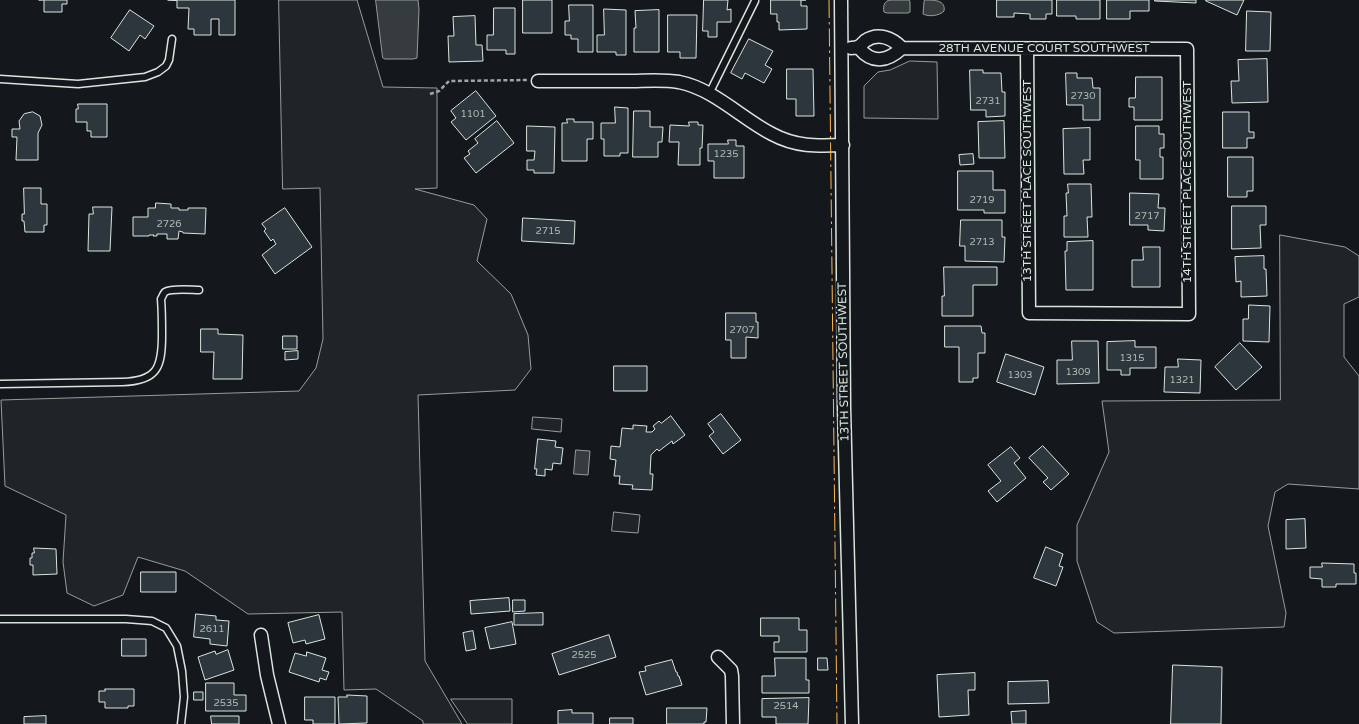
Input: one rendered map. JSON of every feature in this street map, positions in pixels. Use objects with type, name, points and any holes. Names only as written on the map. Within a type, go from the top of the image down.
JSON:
[{"type":"street","name":"13TH STREET SOUTHWEST","points":[[841,0],[844,407],[852,724]]},
{"type":"street","name":"28TH AVENUE COURT SOUTHWEST","points":[[842,48],[859,48],[872,38],[880,37],[888,38],[902,48]]},
{"type":"street","name":"28TH AVENUE COURT SOUTHWEST","points":[[859,48],[865,55],[880,59],[888,58],[902,48],[1187,49]]},
{"type":"street","name":"13TH STREET PLACE SOUTHWEST","points":[[1027,49],[1029,313],[1189,314]]},
{"type":"street","name":"14TH STREET PLACE SOUTHWEST","points":[[1187,49],[1189,314]]},
{"type":"street","points":[[538,81],[680,82],[708,94],[773,135],[792,142],[812,146],[843,145]]},
{"type":"street","points":[[261,635],[267,675],[279,724]]},
{"type":"street","points":[[718,657],[730,670],[732,676],[733,724]]},
{"type":"lane","points":[[708,94],[755,2]]},
{"type":"lane","points":[[0,78],[78,84],[145,77],[158,72],[166,66],[169,60],[172,39]]},
{"type":"lane","points":[[0,384],[135,382],[142,380],[154,372],[160,361],[163,295],[166,291],[171,290],[199,290]]},
{"type":"lane","points":[[0,619],[152,620],[166,628],[176,646],[182,671],[184,697],[181,724]]},
{"type":"path","points":[[430,94],[439,91],[448,81],[538,81]]},
{"type":"shaded area","points":[[279,0],[357,0],[383,87],[437,88],[437,188],[415,189],[474,205],[487,219],[477,261],[511,294],[528,335],[531,369],[515,390],[418,395],[425,661],[462,724],[423,724],[423,721],[376,689],[344,690],[342,612],[248,614],[185,571],[138,557],[123,595],[94,606],[67,593],[63,562],[66,515],[5,486],[1,400],[299,391],[316,368],[323,339],[320,188],[283,189]]},
{"type":"shaded area","points":[[376,0],[418,0],[417,58],[383,58]]},
{"type":"shaded area","points":[[890,0],[909,0],[910,12],[884,12],[884,4]]},
{"type":"shaded area","points":[[925,0],[941,3],[944,11],[934,16],[923,14]]},
{"type":"shaded area","points":[[910,61],[937,62],[938,119],[864,118],[864,86],[878,72],[890,70]]},
{"type":"shaded area","points":[[1280,235],[1345,247],[1359,256],[1359,297],[1344,304],[1344,357],[1359,376],[1359,489],[1288,484],[1275,492],[1268,526],[1286,613],[1284,627],[1114,633],[1097,622],[1077,561],[1077,525],[1109,452],[1102,401],[1280,400]]},
{"type":"shaded area","points":[[533,417],[562,419],[561,432],[532,429]]},
{"type":"shaded area","points":[[576,450],[590,451],[588,475],[574,474]]},
{"type":"shaded area","points":[[614,512],[640,515],[638,533],[612,531]]},
{"type":"shaded area","points":[[451,699],[512,699],[512,724],[468,724]]},
{"type":"building","points":[[44,0],[67,0],[67,4],[62,4],[62,12],[44,12]]},
{"type":"building","points":[[168,0],[235,0],[235,35],[219,35],[219,19],[211,19],[211,35],[194,35],[194,29],[188,29],[189,8],[177,8],[177,1]]},
{"type":"building","points":[[523,0],[552,0],[552,33],[523,33]]},
{"type":"building","points":[[704,0],[728,0],[727,10],[731,9],[731,22],[717,22],[717,37],[708,37],[708,31],[703,31]]},
{"type":"building","points":[[771,0],[801,0],[801,6],[807,6],[807,29],[779,30],[777,14],[771,14]]},
{"type":"building","points":[[997,0],[1052,0],[1052,14],[1046,14],[1046,19],[1030,19],[1030,14],[1014,13],[1014,17],[997,17]]},
{"type":"building","points":[[1057,0],[1100,0],[1100,19],[1076,19],[1076,16],[1057,16]]},
{"type":"building","points":[[1107,0],[1149,0],[1149,11],[1130,11],[1130,19],[1107,19]]},
{"type":"building","points":[[1196,0],[1196,3],[1155,1]]},
{"type":"building","points":[[1206,0],[1244,0],[1237,15]]},
{"type":"building","points":[[569,5],[593,5],[593,52],[578,52],[578,39],[571,39],[571,35],[565,35],[565,21],[569,21]]},
{"type":"building","points":[[494,8],[515,8],[515,54],[506,54],[506,50],[487,50],[487,35],[493,35]]},
{"type":"building","points":[[604,9],[626,10],[626,55],[616,55],[616,52],[597,52],[597,35],[604,35]]},
{"type":"building","points":[[130,10],[154,26],[145,39],[140,35],[129,51],[111,38]]},
{"type":"building","points":[[659,10],[659,52],[634,52],[635,11]]},
{"type":"building","points":[[1247,11],[1271,12],[1270,51],[1246,51]]},
{"type":"building","points":[[668,15],[697,15],[696,58],[680,58],[680,52],[668,52]]},
{"type":"building","points":[[475,16],[476,45],[482,45],[483,61],[449,62],[448,36],[454,36],[453,17]]},
{"type":"building","points":[[749,39],[773,51],[765,65],[772,69],[764,83],[745,73],[742,79],[731,73]]},
{"type":"building","points":[[1267,59],[1268,102],[1232,103],[1231,81],[1239,81],[1238,60]]},
{"type":"building","points":[[787,69],[813,69],[814,116],[796,116],[796,99],[787,99]]},
{"type":"building","points":[[970,70],[983,70],[983,73],[1001,73],[1002,92],[1005,92],[1005,116],[986,117],[986,110],[971,110]]},
{"type":"building","points":[[1066,73],[1077,73],[1077,78],[1092,78],[1093,88],[1100,88],[1100,120],[1083,120],[1083,105],[1067,105]]},
{"type":"building","points":[[1136,77],[1162,77],[1162,120],[1134,120],[1134,107],[1129,107],[1129,98],[1135,98]]},
{"type":"building","points":[[476,91],[496,116],[466,140],[451,122],[456,118],[451,111]]},
{"type":"building","points":[[78,104],[107,104],[107,137],[91,137],[91,131],[87,131],[87,122],[76,122]]},
{"type":"building","points":[[615,107],[628,108],[628,153],[620,153],[620,156],[604,156],[604,139],[601,139],[601,123],[615,123]]},
{"type":"building","points":[[634,111],[650,111],[650,127],[663,127],[662,142],[658,142],[658,157],[633,157]]},
{"type":"building","points":[[33,112],[40,116],[42,125],[38,133],[38,160],[16,160],[17,137],[12,137],[12,129],[20,129],[19,121],[24,114]]},
{"type":"building","points":[[1223,112],[1249,112],[1249,132],[1254,132],[1254,138],[1247,138],[1247,148],[1223,148]]},
{"type":"building","points":[[567,119],[574,119],[574,122],[593,122],[593,139],[587,139],[587,161],[562,161],[562,123],[567,123]]},
{"type":"building","points":[[497,121],[514,143],[476,173],[464,158],[470,154],[468,151],[478,143],[475,139]]},
{"type":"building","points":[[1004,121],[1005,158],[979,158],[978,122]]},
{"type":"building","points":[[689,122],[698,122],[698,125],[703,125],[700,165],[678,165],[679,142],[669,142],[670,125],[689,126]]},
{"type":"building","points":[[527,126],[555,127],[554,173],[534,173],[534,170],[527,170],[527,160],[534,160],[535,151],[527,151]]},
{"type":"building","points":[[1136,126],[1159,126],[1159,134],[1164,134],[1164,148],[1160,148],[1160,157],[1163,157],[1163,179],[1140,179],[1140,160],[1136,160]]},
{"type":"building","points":[[1090,128],[1090,160],[1083,160],[1084,174],[1064,174],[1063,129]]},
{"type":"building","points":[[728,140],[736,140],[736,146],[744,146],[744,178],[714,178],[714,161],[708,161],[708,144],[728,144]]},
{"type":"building","points":[[973,154],[974,164],[960,165],[959,155]]},
{"type":"building","points":[[1228,157],[1253,157],[1253,191],[1247,191],[1247,197],[1228,197]]},
{"type":"building","points":[[958,171],[993,171],[993,190],[1005,190],[1005,213],[984,213],[984,210],[958,210]]},
{"type":"building","points":[[1068,184],[1091,184],[1092,217],[1087,217],[1088,237],[1064,237],[1064,216],[1067,216],[1066,193],[1068,193]]},
{"type":"building","points":[[24,188],[41,188],[41,204],[47,204],[47,225],[44,225],[44,232],[25,232],[24,221],[22,221],[22,214],[24,214]]},
{"type":"building","points":[[1130,193],[1159,194],[1158,208],[1165,208],[1164,231],[1148,230],[1148,225],[1130,225]]},
{"type":"building","points":[[156,203],[171,204],[171,208],[179,208],[179,210],[206,208],[205,234],[183,233],[179,231],[178,239],[167,239],[167,234],[133,236],[133,217],[148,217],[148,208],[155,208]]},
{"type":"building","points":[[1232,206],[1266,206],[1266,225],[1260,225],[1261,248],[1232,249]]},
{"type":"building","points":[[93,207],[112,207],[110,251],[88,251],[89,214],[93,214]]},
{"type":"building","points":[[285,208],[312,247],[275,274],[262,255],[276,244],[273,239],[271,241],[264,231],[266,229],[262,224]]},
{"type":"building","points":[[523,218],[575,221],[574,244],[522,241]]},
{"type":"building","points":[[961,220],[1002,220],[1002,237],[1005,237],[1004,262],[965,261],[965,246],[960,246]]},
{"type":"building","points":[[1093,241],[1093,290],[1066,290],[1065,251],[1067,251],[1067,242]]},
{"type":"building","points":[[1143,247],[1160,247],[1160,287],[1132,287],[1132,260],[1143,260]]},
{"type":"building","points":[[1264,256],[1267,296],[1241,297],[1241,281],[1236,282],[1235,257]]},
{"type":"building","points":[[944,267],[997,267],[997,285],[973,285],[973,316],[942,316]]},
{"type":"building","points":[[1249,305],[1270,306],[1269,342],[1243,341],[1243,319],[1248,319]]},
{"type":"building","points":[[726,313],[756,313],[758,338],[746,337],[746,358],[731,358],[731,340],[726,340]]},
{"type":"building","points":[[945,326],[981,326],[982,333],[985,333],[985,353],[978,353],[978,378],[973,378],[973,382],[959,382],[959,347],[945,347]]},
{"type":"building","points":[[201,329],[218,329],[218,334],[243,335],[242,379],[213,379],[214,352],[201,352]]},
{"type":"building","points":[[283,336],[297,336],[297,349],[283,349]]},
{"type":"building","points":[[1072,341],[1098,341],[1099,383],[1057,384],[1057,360],[1072,360]]},
{"type":"building","points":[[1135,341],[1135,347],[1156,347],[1156,368],[1130,368],[1130,375],[1121,375],[1121,370],[1107,370],[1107,342]]},
{"type":"building","points":[[1240,343],[1262,367],[1236,390],[1215,367]]},
{"type":"building","points":[[298,351],[298,359],[285,360],[285,352]]},
{"type":"building","points":[[1006,354],[1044,367],[1035,395],[997,382]]},
{"type":"building","points":[[1178,359],[1201,360],[1200,393],[1164,392],[1165,367],[1178,367]]},
{"type":"building","points":[[614,366],[647,366],[647,391],[614,391]]},
{"type":"building","points":[[721,414],[741,440],[723,454],[709,436],[714,432],[708,424]]},
{"type":"building","points":[[671,416],[685,435],[673,444],[672,441],[659,451],[657,449],[651,455],[650,474],[653,474],[652,490],[632,489],[633,485],[619,484],[620,476],[614,476],[616,460],[610,459],[611,446],[620,447],[622,428],[633,429],[633,425],[647,426],[646,432],[652,432],[655,429],[653,426]]},
{"type":"building","points":[[538,439],[556,441],[555,447],[563,448],[561,464],[553,463],[552,470],[545,469],[545,476],[536,475]]},
{"type":"building","points":[[1043,446],[1069,474],[1051,490],[1043,482],[1048,478],[1029,458]]},
{"type":"building","points":[[1011,447],[1020,458],[1014,463],[1026,478],[997,502],[988,491],[1001,481],[988,465]]},
{"type":"building","points":[[1305,519],[1306,548],[1286,549],[1286,520]]},
{"type":"building","points":[[1046,547],[1063,554],[1059,566],[1063,567],[1056,586],[1034,578]]},
{"type":"building","points":[[34,548],[56,549],[57,574],[33,575],[33,565],[30,565],[30,558],[32,558],[32,553],[34,553]]},
{"type":"building","points":[[1322,563],[1354,564],[1356,584],[1336,584],[1336,587],[1322,587],[1322,579],[1310,578],[1310,567],[1322,567]]},
{"type":"building","points":[[141,572],[176,572],[176,592],[141,592]]},
{"type":"building","points":[[509,598],[510,611],[471,614],[470,601]]},
{"type":"building","points":[[513,600],[525,600],[525,611],[513,612]]},
{"type":"building","points":[[543,613],[543,625],[514,625],[514,614]]},
{"type":"building","points":[[196,614],[216,616],[216,620],[229,621],[227,646],[210,644],[210,639],[194,637]]},
{"type":"building","points":[[319,615],[325,639],[306,644],[305,640],[293,643],[288,623]]},
{"type":"building","points":[[761,618],[799,618],[799,630],[807,630],[807,652],[774,652],[774,642],[779,642],[779,636],[761,636]]},
{"type":"building","points":[[512,622],[516,644],[490,649],[485,628]]},
{"type":"building","points":[[473,631],[476,649],[466,651],[463,633]]},
{"type":"building","points":[[609,635],[616,657],[559,675],[552,654]]},
{"type":"building","points":[[122,639],[146,639],[146,656],[122,656]]},
{"type":"building","points":[[228,650],[234,670],[205,680],[198,657],[215,651],[216,654]]},
{"type":"building","points":[[307,652],[326,658],[322,670],[329,672],[326,680],[320,678],[319,682],[289,672],[295,653],[306,656]]},
{"type":"building","points":[[775,658],[806,658],[806,680],[809,680],[809,693],[762,693],[762,676],[775,676]]},
{"type":"building","points":[[818,658],[827,658],[828,670],[818,670]]},
{"type":"building","points":[[672,660],[682,685],[646,695],[639,672],[646,671],[645,667]]},
{"type":"building","points":[[1173,665],[1222,667],[1221,724],[1171,724]]},
{"type":"building","points":[[975,673],[975,690],[968,690],[969,715],[939,717],[937,675]]},
{"type":"building","points":[[1048,681],[1049,703],[1008,704],[1008,682]]},
{"type":"building","points":[[206,683],[234,683],[234,695],[246,695],[246,711],[206,711]]},
{"type":"building","points":[[105,689],[134,689],[134,706],[128,706],[128,708],[105,708],[105,702],[99,702],[99,691],[105,691]]},
{"type":"building","points":[[194,692],[203,692],[203,700],[194,700]]},
{"type":"building","points":[[347,695],[367,696],[367,723],[339,724],[338,697],[347,697]]},
{"type":"building","points":[[305,697],[335,697],[335,724],[313,724],[313,720],[305,720]]},
{"type":"building","points":[[809,698],[808,724],[776,724],[776,717],[762,717],[762,699]]},
{"type":"building","points":[[667,708],[707,708],[706,722],[704,724],[667,724]]},
{"type":"building","points":[[572,710],[572,713],[593,713],[593,724],[558,724],[558,711]]},
{"type":"building","points":[[1026,711],[1026,724],[1012,724],[1011,712]]},
{"type":"building","points":[[46,716],[46,724],[24,724],[24,717]]},
{"type":"building","points":[[211,716],[239,716],[239,724],[212,724]]},
{"type":"building","points":[[610,718],[633,718],[633,724],[610,724]]},
{"type":"power","points":[[829,0],[837,724]]}]
